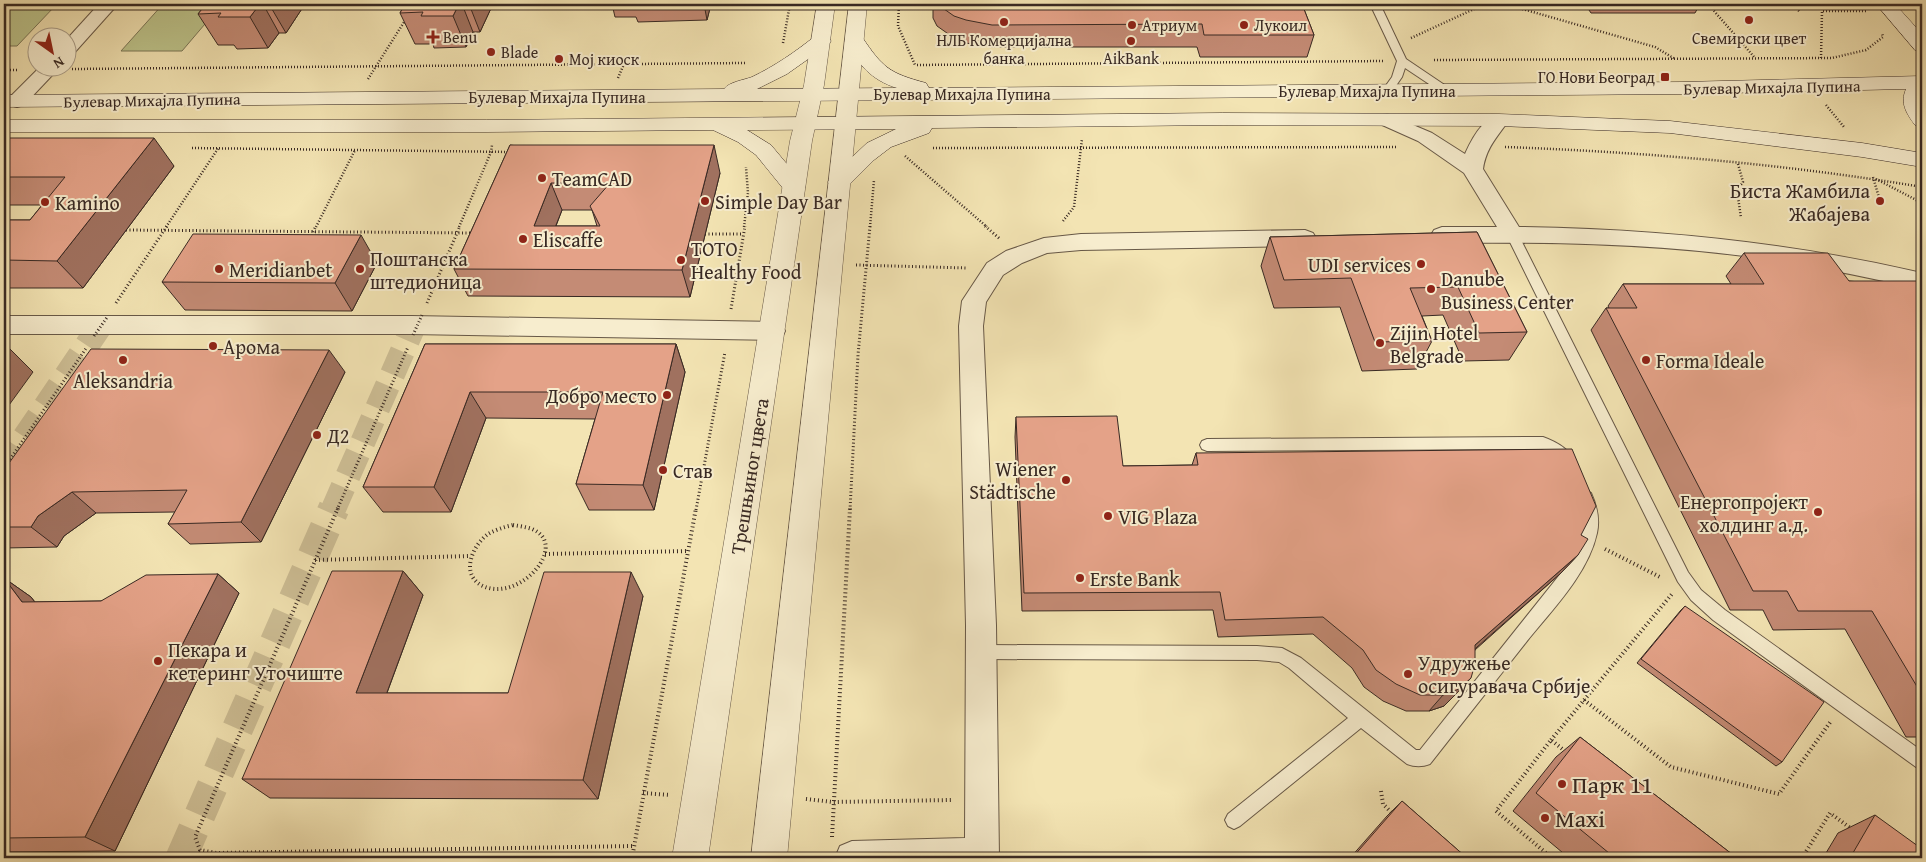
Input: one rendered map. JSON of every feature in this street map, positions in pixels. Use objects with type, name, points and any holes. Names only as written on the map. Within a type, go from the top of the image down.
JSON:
[{"type":"main road","name":"Трешњиног цвета","points":[[690,858],[794,188],[805,123],[812,95],[826,4]]},
{"type":"main road","points":[[769,858],[858,4]]},
{"type":"main road","points":[[1876,7],[1922,46]]},
{"type":"main road","points":[[714,96],[746,87],[775,74],[821,41]]},
{"type":"main road","points":[[854,41],[875,70],[887,79],[952,94]]},
{"type":"main road","points":[[1921,83],[1915,90],[1913,98],[1914,107],[1922,120]]},
{"type":"main road","name":"Булевар Михајла Пупина","points":[[10,101],[1812,87],[1921,83]]},
{"type":"main road","name":"Булевар Михајла Пупина","points":[[14,126],[1499,120],[1670,127],[1862,150],[1922,160]]},
{"type":"main road","points":[[839,182],[867,152],[900,132],[952,121]]},
{"type":"main road","points":[[710,124],[733,131],[756,143],[774,160],[794,188]]},
{"type":"street","points":[[78,37],[109,4]]},
{"type":"street","points":[[10,101],[36,78]]},
{"type":"street","name":"Булевар Михајла Пупина","points":[[1387,120],[1425,137],[1472,168],[1512,234]]},
{"type":"street","points":[[1472,168],[1473,156],[1477,147],[1499,120]]},
{"type":"street","points":[[4,134],[14,126]]},
{"type":"street","points":[[1419,236],[1512,234],[1594,236],[1751,248],[1848,265],[1922,281]]},
{"type":"street","points":[[842,849],[982,857],[980,800],[982,652],[977,458],[971,326],[974,301],[989,277],[1014,257],[1044,246],[1061,243],[1323,238]]},
{"type":"street","points":[[4,325],[412,325],[773,331]]},
{"type":"lane","points":[[1375,4],[1402,61],[1445,90]]},
{"type":"lane","points":[[1387,91],[1397,77],[1402,61]]},
{"type":"lane","points":[[1512,234],[1682,583],[1719,615],[1922,760]]},
{"type":"lane","points":[[982,652],[1274,654],[1295,663],[1413,758],[1420,759],[1426,756],[1560,588],[1581,559],[1588,541],[1592,523],[1591,506],[1568,459],[1558,450],[1542,443],[1207,445]]},
{"type":"lane","points":[[1234,820],[1361,718]]},
{"type":"path","points":[[782,46],[790,4]]},
{"type":"path","points":[[899,4],[898,26],[915,65]]},
{"type":"path","points":[[1394,45],[1486,4]]},
{"type":"path","points":[[1505,4],[1655,47],[1676,59]]},
{"type":"path","points":[[1708,4],[1755,58]]},
{"type":"path","points":[[1792,4],[1800,12]]},
{"type":"path","points":[[1821,58],[1822,11],[1876,7]]},
{"type":"path","points":[[355,98],[411,12]]},
{"type":"path","points":[[78,68],[748,63]]},
{"type":"path","points":[[4,70],[28,69]]},
{"type":"path","points":[[1823,101],[1845,128]]},
{"type":"path","points":[[1074,207],[1082,147]]},
{"type":"path","points":[[931,148],[1442,147]]},
{"type":"path","points":[[1477,147],[1582,150],[1738,164],[1873,178],[1922,187]]},
{"type":"path","points":[[190,148],[518,152]]},
{"type":"path","points":[[4,468],[108,316],[218,148]]},
{"type":"path","points":[[313,232],[355,150]]},
{"type":"path","points":[[426,306],[491,152]]},
{"type":"path","points":[[913,153],[904,155],[997,234],[1014,257]]},
{"type":"path","points":[[632,858],[728,331],[748,191],[748,170],[743,162]]},
{"type":"path","points":[[1738,164],[1743,182],[1737,190],[1741,218]]},
{"type":"path","points":[[842,849],[833,802],[858,355],[874,180],[878,175]]},
{"type":"path","points":[[1873,178],[1880,201]]},
{"type":"path","points":[[1873,178],[1922,203]]},
{"type":"path","points":[[126,230],[476,233]]},
{"type":"path","points":[[705,234],[742,234]]},
{"type":"path","points":[[830,266],[866,265],[989,277]]},
{"type":"path","points":[[422,315],[195,837],[200,850],[216,853],[634,846]]},
{"type":"path","points":[[512,525],[535,529],[543,536],[546,546],[545,554],[540,568],[520,584],[508,588],[495,589],[484,587],[470,573],[469,564],[477,544],[487,535],[500,528],[512,525]]},
{"type":"path","points":[[1552,858],[1496,811],[1551,740],[1682,583],[1588,541]]},
{"type":"path","points":[[545,554],[688,551]]},
{"type":"path","points":[[315,560],[471,556]]},
{"type":"path","points":[[1584,700],[1671,767],[1779,794],[1842,704]]},
{"type":"path","points":[[1551,740],[1574,758]]},
{"type":"path","points":[[1382,791],[1383,804],[1396,816]]},
{"type":"path","points":[[775,796],[833,802],[980,800]]},
{"type":"path","points":[[1802,858],[1830,813],[1861,836]]},
{"type":"green space","points":[[163,4],[222,4],[182,51],[121,51]]},
{"type":"green space","points":[[55,6],[34,28],[28,28],[28,34],[17,46],[4,46],[4,7]]},
{"type":"building","points":[[206,4],[260,4],[250,17],[218,17],[221,13],[198,14]]},
{"type":"building","points":[[405,4],[459,4],[453,16],[421,16],[423,12],[400,13]]},
{"type":"building","points":[[937,4],[1302,4],[1314,35],[1204,35],[1202,24],[992,25],[954,16]]},
{"type":"building","points":[[4,138],[154,138],[57,261],[4,260],[4,220],[30,220],[65,177],[4,177]]},
{"type":"building","points":[[510,145],[714,145],[682,270],[454,269]],"holes":[[[551,183],[610,183],[590,206],[600,226],[534,226]]]},
{"type":"building","points":[[1477,232],[1527,332],[1479,333],[1458,287],[1410,288],[1432,341],[1375,342],[1351,278],[1284,280],[1270,237]]},
{"type":"building","points":[[193,234],[361,235],[335,283],[162,282]]},
{"type":"building","name":"Енергопројект холдинг а.д.","points":[[1744,253],[1828,253],[1849,281],[1917,281],[1922,288],[1922,695],[1872,611],[1798,611],[1787,591],[1753,591],[1606,308],[1637,308],[1623,284],[1764,284]]},
{"type":"building","points":[[425,344],[676,344],[643,485],[576,484],[603,392],[470,392],[434,487],[363,487]]},
{"type":"building","points":[[91,349],[329,350],[241,522],[168,524],[187,490],[72,492],[38,516],[31,527],[4,527],[4,470]]},
{"type":"building","points":[[1117,416],[1123,466],[1198,465],[1196,453],[1572,449],[1596,506],[1581,535],[1588,539],[1578,555],[1475,645],[1475,664],[1471,678],[1459,689],[1443,695],[1420,695],[1396,684],[1376,670],[1363,650],[1323,617],[1225,620],[1220,592],[1024,593],[1016,417]]},
{"type":"building","points":[[332,571],[403,571],[356,693],[508,693],[544,572],[631,572],[583,780],[242,779]]},
{"type":"building","points":[[218,574],[85,837],[4,838],[4,578],[22,602],[101,601],[146,575]]},
{"type":"building","points":[[1685,606],[1824,702],[1782,762],[1641,659]]},
{"type":"building","points":[[1580,737],[1737,858],[1615,858],[1536,793]]},
{"type":"building","points":[[1402,801],[1467,858],[1352,858]]},
{"type":"building","points":[[1875,815],[1922,849],[1922,858],[1850,858]]},
{"type":"tunnel","points":[[333,510],[414,325]]},
{"type":"tunnel","points":[[4,468],[100,326]]},
{"type":"tunnel","points":[[181,858],[334,508]]},
{"type":"place","name":"Свемирски цвет","points":[[1749,20]]},
{"type":"place","name":"НЛБ Комерцијална банка","points":[[1004,22]]},
{"type":"place","name":"Атриум","points":[[1132,25]]},
{"type":"place","name":"Лукоил","points":[[1244,25]]},
{"type":"place","name":"Benu","points":[[433,37]]},
{"type":"place","name":"AikBank","points":[[1131,41]]},
{"type":"place","name":"Blade","points":[[491,52]]},
{"type":"place","name":"Мој киоск","points":[[559,59]]},
{"type":"place","name":"ГО Нови Београд","points":[[1665,77]]},
{"type":"place","name":"TeamCAD","points":[[542,178]]},
{"type":"place","name":"Simple Day Bar","points":[[705,201]]},
{"type":"place","name":"Биста Жамбила Жабајева","points":[[1880,201]]},
{"type":"place","name":"Kamino","points":[[45,202]]},
{"type":"place","name":"Eliscaffe","points":[[523,239]]},
{"type":"place","name":"TOTO Healthy Food","points":[[681,260]]},
{"type":"place","name":"UDI services","points":[[1421,264]]},
{"type":"place","name":"Meridianbet","points":[[219,269]]},
{"type":"place","name":"Поштанска штедионица","points":[[360,269]]},
{"type":"place","name":"Danube Business Center","points":[[1431,289]]},
{"type":"place","name":"Zijin Hotel Belgrade","points":[[1380,343]]},
{"type":"place","name":"Арома","points":[[213,346]]},
{"type":"place","name":"Aleksandria","points":[[123,360]]},
{"type":"place","name":"Forma Ideale","points":[[1646,360]]},
{"type":"place","name":"Добро место","points":[[667,395]]},
{"type":"place","name":"Д2","points":[[317,435]]},
{"type":"place","name":"Став","points":[[663,470]]},
{"type":"place","name":"Wiener Städtische","points":[[1066,480]]},
{"type":"place","name":"Енергопројект холдинг а.д.","points":[[1818,512]]},
{"type":"place","name":"VIG Plaza","points":[[1108,516]]},
{"type":"place","name":"Erste Bank","points":[[1080,578]]},
{"type":"place","name":"Пекара и кетеринг Уточиште","points":[[158,661]]},
{"type":"place","name":"Удружење осигуравача Србије","points":[[1408,674]]},
{"type":"place","name":"Парк 11","points":[[1562,784]]},
{"type":"place","name":"Maxi","points":[[1545,818]]}]
